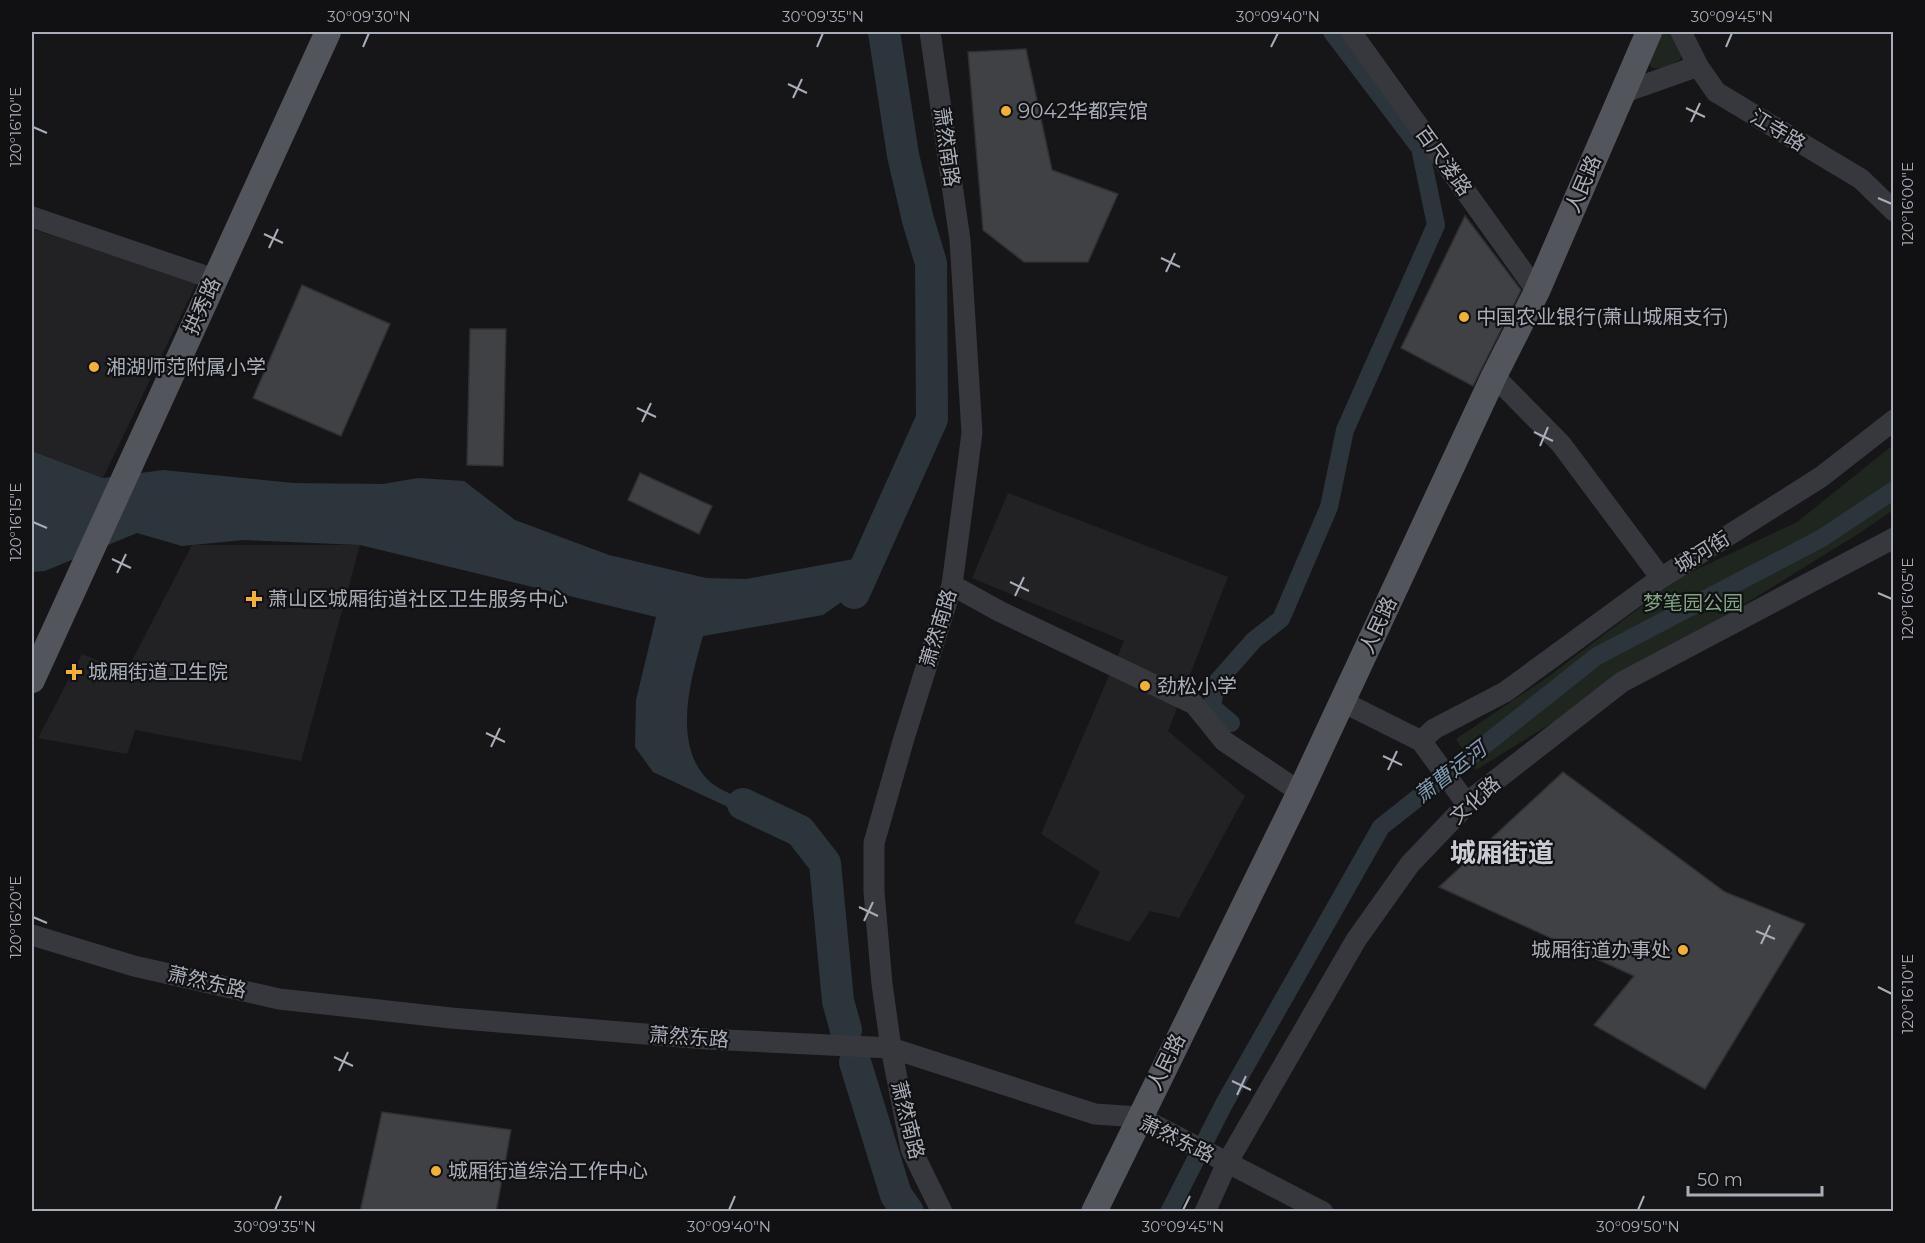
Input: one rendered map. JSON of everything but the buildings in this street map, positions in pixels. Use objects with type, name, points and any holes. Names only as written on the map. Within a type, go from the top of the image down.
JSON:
[{"type":"main road","name":"拱秀路","points":[[32,680],[328,32]]},
{"type":"main road","name":"人民路","points":[[1094,1212],[1138,1117],[1300,792],[1536,291],[1649,32]]},
{"type":"street","name":"萧然南路","points":[[930,32],[960,240],[972,433],[952,585],[874,843],[874,892],[882,984],[891,1048],[911,1149],[937,1209]]},
{"type":"street","name":"百尺溇路","points":[[1351,32],[1536,291]]},
{"type":"street","name":"江寺路","points":[[1681,32],[1698,66],[1716,92],[1861,179],[1893,211]]},
{"type":"street","points":[[1622,93],[1698,66]]},
{"type":"street","points":[[32,217],[214,279]]},
{"type":"street","points":[[1494,376],[1561,444],[1661,578]]},
{"type":"street","name":"城河街","points":[[1421,741],[1434,729],[1505,692],[1661,578],[1821,477],[1893,420]]},
{"type":"street","name":"文化路","points":[[1205,1212],[1223,1161],[1356,940],[1410,864],[1467,804],[1622,682],[1893,538]]},
{"type":"street","points":[[952,585],[999,611],[1194,704],[1224,741],[1300,792]]},
{"type":"street","points":[[1342,702],[1421,741],[1467,804]]},
{"type":"street","name":"萧然东路","points":[[32,935],[134,966],[279,999],[451,1018],[694,1038],[891,1048],[1095,1114],[1138,1117],[1323,1212]]},
{"type":"shaded area","name":"湘湖师范附属小学","points":[[32,229],[197,282],[103,478],[32,451]]},
{"type":"shaded area","points":[[32,451],[103,478],[163,470],[293,483],[383,484],[418,478],[464,481],[515,520],[609,555],[706,578],[746,579],[870,556],[854,593],[823,615],[703,636],[687,709],[690,747],[696,764],[710,782],[743,800],[743,814],[653,772],[635,747],[636,700],[656,617],[360,545],[244,540],[182,546],[137,533],[45,571],[32,572]]},
{"type":"shaded area","name":"劲松小学","points":[[1008,493],[1228,577],[1168,731],[1245,796],[1179,918],[1150,911],[1129,942],[1074,923],[1100,872],[1041,834],[1124,641],[972,578]]},
{"type":"shaded area","name":"萧山区城厢街道社区卫生服务中心","points":[[192,545],[360,545],[301,761],[135,730],[127,754],[38,738],[82,654],[126,672]]},
{"type":"green space","points":[[1665,32],[1673,34],[1682,54],[1680,60],[1666,67],[1652,68],[1648,60],[1658,34]]},
{"type":"green space","name":"梦笔园公园","points":[[1893,445],[1893,510],[1858,534],[1476,770],[1456,739],[1549,676],[1679,578],[1797,522]]},
{"type":"waterway","points":[[854,593],[932,419],[931,263],[903,155],[884,32]]},
{"type":"waterway","points":[[1231,723],[1212,707],[1216,683],[1254,640],[1281,619],[1329,507],[1345,430],[1436,225],[1420,148],[1332,32]]},
{"type":"waterway","name":"萧曹运河","points":[[1169,1212],[1224,1104],[1381,827],[1597,656],[1822,538],[1894,490]]},
{"type":"waterway","points":[[743,804],[800,831],[825,863],[838,1001],[846,1030]]},
{"type":"waterway","points":[[855,1062],[896,1195],[908,1212]]},
{"type":"place","name":"9042华都宾馆","points":[[1006,111]]},
{"type":"place","name":"中国农业银行(萧山城厢支行)","points":[[1464,317]]},
{"type":"place","name":"湘湖师范附属小学","points":[[94,367]]},
{"type":"place","name":"萧山区城厢街道社区卫生服务中心","points":[[254,599]]},
{"type":"place","name":"城厢街道卫生院","points":[[74,672]]},
{"type":"place","name":"劲松小学","points":[[1145,686]]},
{"type":"place","name":"城厢街道办事处","points":[[1683,950]]},
{"type":"place","name":"城厢街道综治工作中心","points":[[436,1171]]},
{"type":"district","name":"城厢街道","points":[[1502,853]]}]
